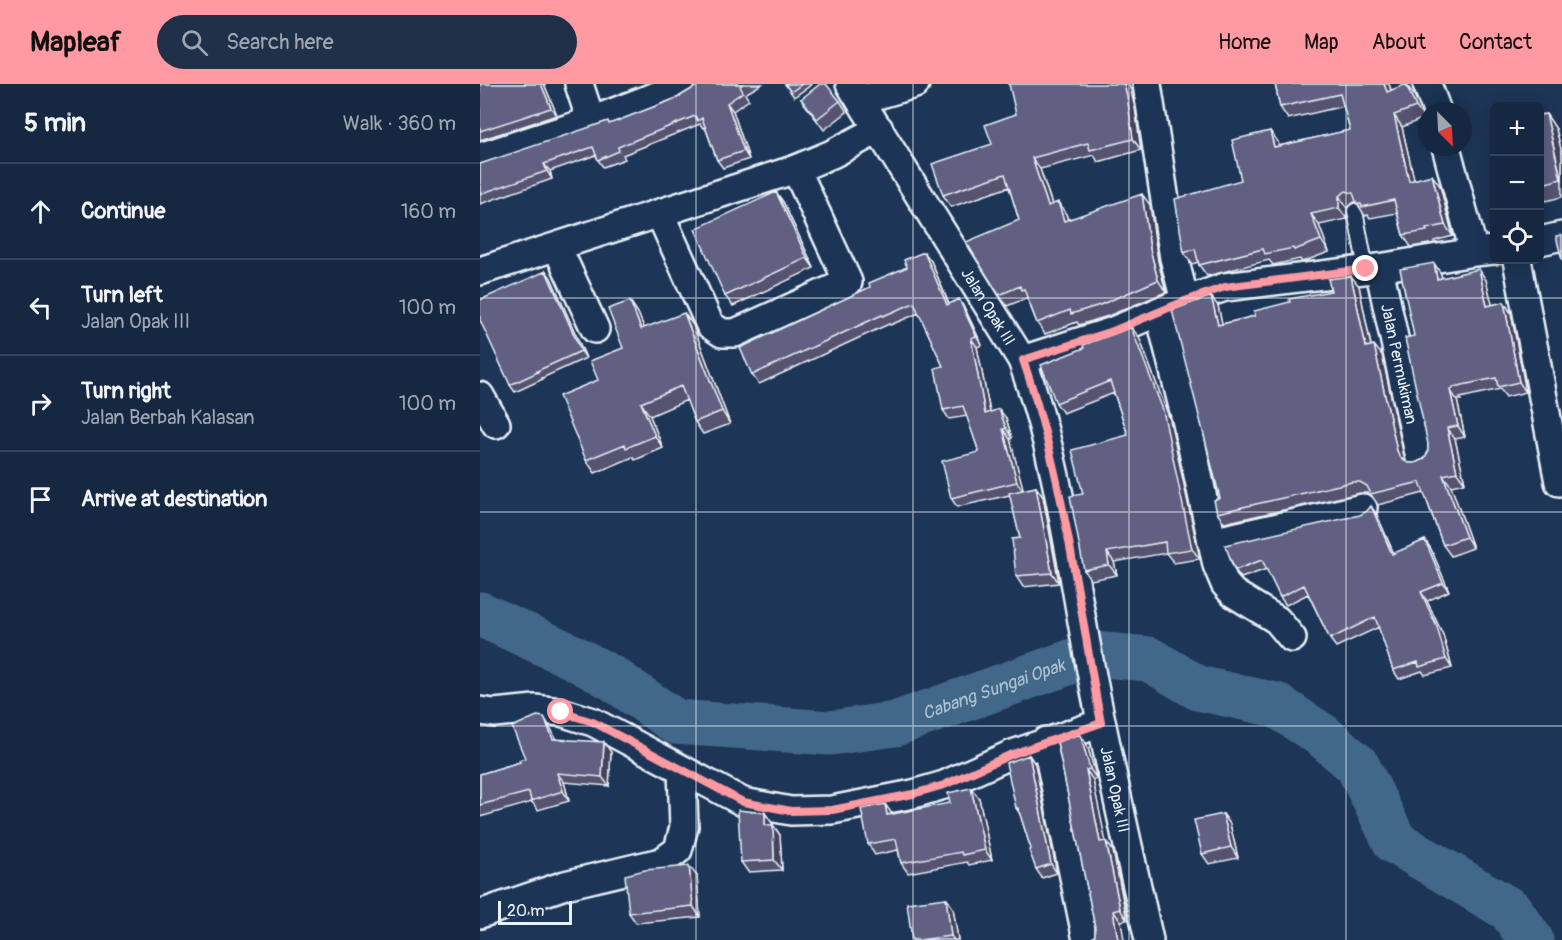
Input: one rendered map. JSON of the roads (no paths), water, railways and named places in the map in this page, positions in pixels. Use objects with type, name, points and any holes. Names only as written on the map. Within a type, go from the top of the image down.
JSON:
[{"type":"street","points":[[579,84],[591,121]]},
{"type":"street","points":[[855,92],[915,84]]},
{"type":"street","points":[[1147,84],[1174,258],[1185,301]]},
{"type":"street","points":[[1427,84],[1434,102]]},
{"type":"street","points":[[480,157],[591,121],[679,85]]},
{"type":"street","name":"Jalan Opak III","points":[[855,92],[1023,360],[1055,470],[1099,712],[1149,940]]},
{"type":"street","points":[[480,271],[796,169],[832,154],[879,129]]},
{"type":"street","points":[[1023,360],[1113,331],[1225,287],[1484,251],[1449,156]]},
{"type":"street","points":[[660,214],[711,325],[722,333],[735,333],[848,282],[796,169]]},
{"type":"street","points":[[1544,240],[1562,236]]},
{"type":"street","points":[[557,247],[595,329]]},
{"type":"street","points":[[1518,264],[1559,483]]},
{"type":"street","name":"Jalan Permukiman","points":[[1372,268],[1420,458]]},
{"type":"street","points":[[1159,311],[1187,423],[1217,565],[1225,584],[1233,593],[1277,620],[1292,638]]},
{"type":"street","points":[[480,396],[496,424]]},
{"type":"street","points":[[1212,542],[1362,508]]},
{"type":"street","points":[[480,711],[494,713],[535,709],[561,712],[593,722],[743,802],[791,811],[832,810],[913,794],[944,785],[1046,741],[1099,712]]},
{"type":"street","points":[[1046,741],[1087,940]]},
{"type":"street","points":[[480,914],[565,885],[661,862],[670,856],[678,850],[684,827],[682,770]]},
{"type":"lane","points":[[1355,211],[1372,268]]},
{"type":"waterway","name":"Cabang Sungai Opak","points":[[480,614],[571,656],[612,678],[676,722],[830,733],[895,724],[1093,654],[1149,659],[1198,688],[1276,705],[1323,736],[1357,765],[1395,842],[1510,910],[1531,940]]}]
